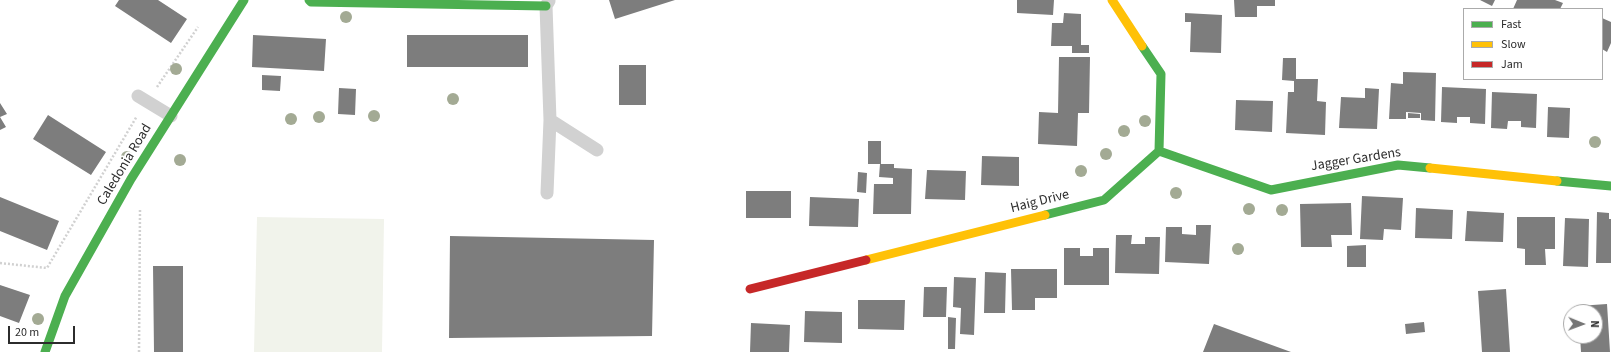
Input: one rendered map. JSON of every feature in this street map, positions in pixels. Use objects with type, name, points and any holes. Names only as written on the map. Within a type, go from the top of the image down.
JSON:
[{"type":"street","name":"Caledonia Road","points":[[45,352],[65,296],[131,179],[244,0]]},
{"type":"street","points":[[309,0],[319,2],[548,3]]},
{"type":"street","points":[[1112,0],[1161,74],[1159,151]]},
{"type":"street","name":"Jagger Gardens","points":[[1159,151],[1272,190],[1398,165],[1611,186]]},
{"type":"street","name":"Haig Drive","points":[[750,289],[1104,200],[1159,151]]},
{"type":"lane","points":[[547,193],[550,120],[548,3]]},
{"type":"lane","points":[[143,99],[171,116]]},
{"type":"lane","points":[[550,120],[597,150]]},
{"type":"path","points":[[0,263],[47,268],[143,99],[199,26]]},
{"type":"path","points":[[139,352],[140,203]]},
{"type":"shaded area","points":[[257,217],[384,219],[382,352],[254,352]]},
{"type":"building","points":[[119,0],[158,0],[187,19],[171,43],[115,6]]},
{"type":"building","points":[[609,0],[675,0],[615,19]]},
{"type":"building","points":[[1017,0],[1054,0],[1053,15],[1017,13]]},
{"type":"building","points":[[1234,0],[1275,0],[1275,6],[1257,6],[1257,17],[1235,17]]},
{"type":"building","points":[[1480,0],[1495,0],[1492,6]]},
{"type":"building","points":[[1517,0],[1555,0],[1563,3],[1560,8],[1513,8]]},
{"type":"building","points":[[1064,13],[1081,14],[1081,45],[1089,45],[1089,53],[1072,53],[1072,46],[1051,46],[1052,23],[1063,23]]},
{"type":"building","points":[[1185,13],[1222,15],[1221,53],[1190,52],[1191,22],[1185,22]]},
{"type":"building","points":[[1603,18],[1611,22],[1611,43],[1607,52],[1603,50]]},
{"type":"building","points":[[253,35],[326,39],[324,71],[252,67]]},
{"type":"building","points":[[407,35],[528,35],[528,67],[407,67]]},
{"type":"building","points":[[1059,57],[1090,57],[1089,113],[1078,113],[1077,146],[1038,144],[1039,112],[1058,113]]},
{"type":"building","points":[[1283,58],[1296,58],[1296,79],[1318,79],[1317,101],[1326,102],[1325,135],[1286,133],[1288,92],[1294,92],[1294,81],[1282,80]]},
{"type":"building","points":[[619,65],[646,65],[646,105],[619,105]]},
{"type":"building","points":[[1403,72],[1436,73],[1435,121],[1421,120],[1421,113],[1406,112],[1406,119],[1389,119],[1391,83],[1403,84]]},
{"type":"building","points":[[262,75],[281,76],[280,91],[262,90]]},
{"type":"building","points":[[1442,87],[1486,89],[1485,124],[1470,123],[1470,117],[1457,117],[1457,123],[1441,122]]},
{"type":"building","points":[[339,88],[356,89],[355,115],[338,114]]},
{"type":"building","points":[[1365,88],[1379,89],[1377,129],[1339,128],[1341,97],[1365,98]]},
{"type":"building","points":[[1492,92],[1537,94],[1536,128],[1521,127],[1521,121],[1508,121],[1507,129],[1491,128]]},
{"type":"building","points":[[1236,100],[1273,101],[1272,132],[1235,130]]},
{"type":"building","points":[[0,103],[7,114],[0,117]]},
{"type":"building","points":[[1548,107],[1570,108],[1569,138],[1547,137]]},
{"type":"building","points":[[1408,113],[1420,114],[1420,118],[1408,118]]},
{"type":"building","points":[[48,115],[106,152],[91,175],[33,139]]},
{"type":"building","points":[[0,117],[6,127],[0,130]]},
{"type":"building","points":[[868,141],[881,141],[881,164],[894,164],[894,168],[912,169],[911,214],[873,214],[874,184],[893,184],[893,178],[879,177],[880,164],[868,164]]},
{"type":"building","points":[[982,156],[1019,157],[1019,186],[981,185]]},
{"type":"building","points":[[927,170],[966,171],[965,200],[925,199]]},
{"type":"building","points":[[858,172],[867,173],[866,193],[857,192]]},
{"type":"building","points":[[746,191],[791,191],[791,218],[746,218]]},
{"type":"building","points":[[1362,196],[1403,198],[1401,230],[1384,229],[1383,240],[1360,239]]},
{"type":"building","points":[[0,197],[59,221],[47,250],[0,231]]},
{"type":"building","points":[[810,197],[859,199],[858,227],[809,226]]},
{"type":"building","points":[[1351,203],[1352,235],[1331,235],[1332,247],[1301,247],[1300,204]]},
{"type":"building","points":[[1416,208],[1453,210],[1452,239],[1415,238]]},
{"type":"building","points":[[1467,211],[1504,213],[1503,242],[1465,241]]},
{"type":"building","points":[[1597,212],[1609,213],[1609,219],[1611,219],[1611,263],[1596,263]]},
{"type":"building","points":[[1517,217],[1555,217],[1555,249],[1545,249],[1546,265],[1525,265],[1525,249],[1517,248]]},
{"type":"building","points":[[1565,218],[1589,219],[1588,267],[1563,266]]},
{"type":"building","points":[[1196,225],[1211,225],[1209,264],[1165,262],[1166,227],[1182,227],[1182,234],[1196,235]]},
{"type":"building","points":[[1116,235],[1132,235],[1131,244],[1145,244],[1145,237],[1160,237],[1159,274],[1115,273]]},
{"type":"building","points":[[450,236],[654,240],[652,336],[449,338]]},
{"type":"building","points":[[1366,245],[1366,267],[1347,267],[1347,246]]},
{"type":"building","points":[[1064,248],[1080,248],[1080,256],[1093,256],[1093,248],[1109,248],[1109,285],[1064,285]]},
{"type":"building","points":[[153,266],[183,266],[183,352],[154,352]]},
{"type":"building","points":[[1011,269],[1057,269],[1057,298],[1035,298],[1035,310],[1012,310]]},
{"type":"building","points":[[985,272],[1006,273],[1005,313],[984,313]]},
{"type":"building","points":[[954,277],[976,278],[974,335],[960,334],[961,308],[953,307]]},
{"type":"building","points":[[0,285],[30,295],[19,323],[0,316]]},
{"type":"building","points":[[924,287],[947,287],[946,317],[923,317]]},
{"type":"building","points":[[1506,289],[1510,352],[1482,352],[1478,291]]},
{"type":"building","points":[[858,300],[905,300],[904,330],[858,329]]},
{"type":"building","points":[[1603,304],[1607,304],[1610,352],[1581,352],[1580,344],[1603,344]]},
{"type":"building","points":[[805,311],[842,312],[842,343],[804,342]]},
{"type":"building","points":[[948,317],[956,318],[955,349],[948,349]]},
{"type":"building","points":[[1424,322],[1425,332],[1406,334],[1405,324]]},
{"type":"building","points":[[751,323],[790,325],[789,352],[750,352]]},
{"type":"building","points":[[1214,324],[1291,352],[1203,352]]},
{"type":"traffic: fast","points":[[45,352],[65,296],[131,179],[244,0]]},
{"type":"traffic: fast","points":[[309,0],[311,2],[546,6]]},
{"type":"traffic: fast","points":[[1045,215],[1104,200],[1159,151],[1161,74],[1142,46]]},
{"type":"traffic: fast","points":[[1159,151],[1271,190],[1398,165],[1430,168]]},
{"type":"traffic: fast","points":[[1557,181],[1611,186]]},
{"type":"traffic: slow","points":[[1112,0],[1142,46]]},
{"type":"traffic: slow","points":[[1430,168],[1557,181]]},
{"type":"traffic: slow","points":[[866,260],[1045,215]]},
{"type":"traffic: jam","points":[[750,289],[866,260]]}]
